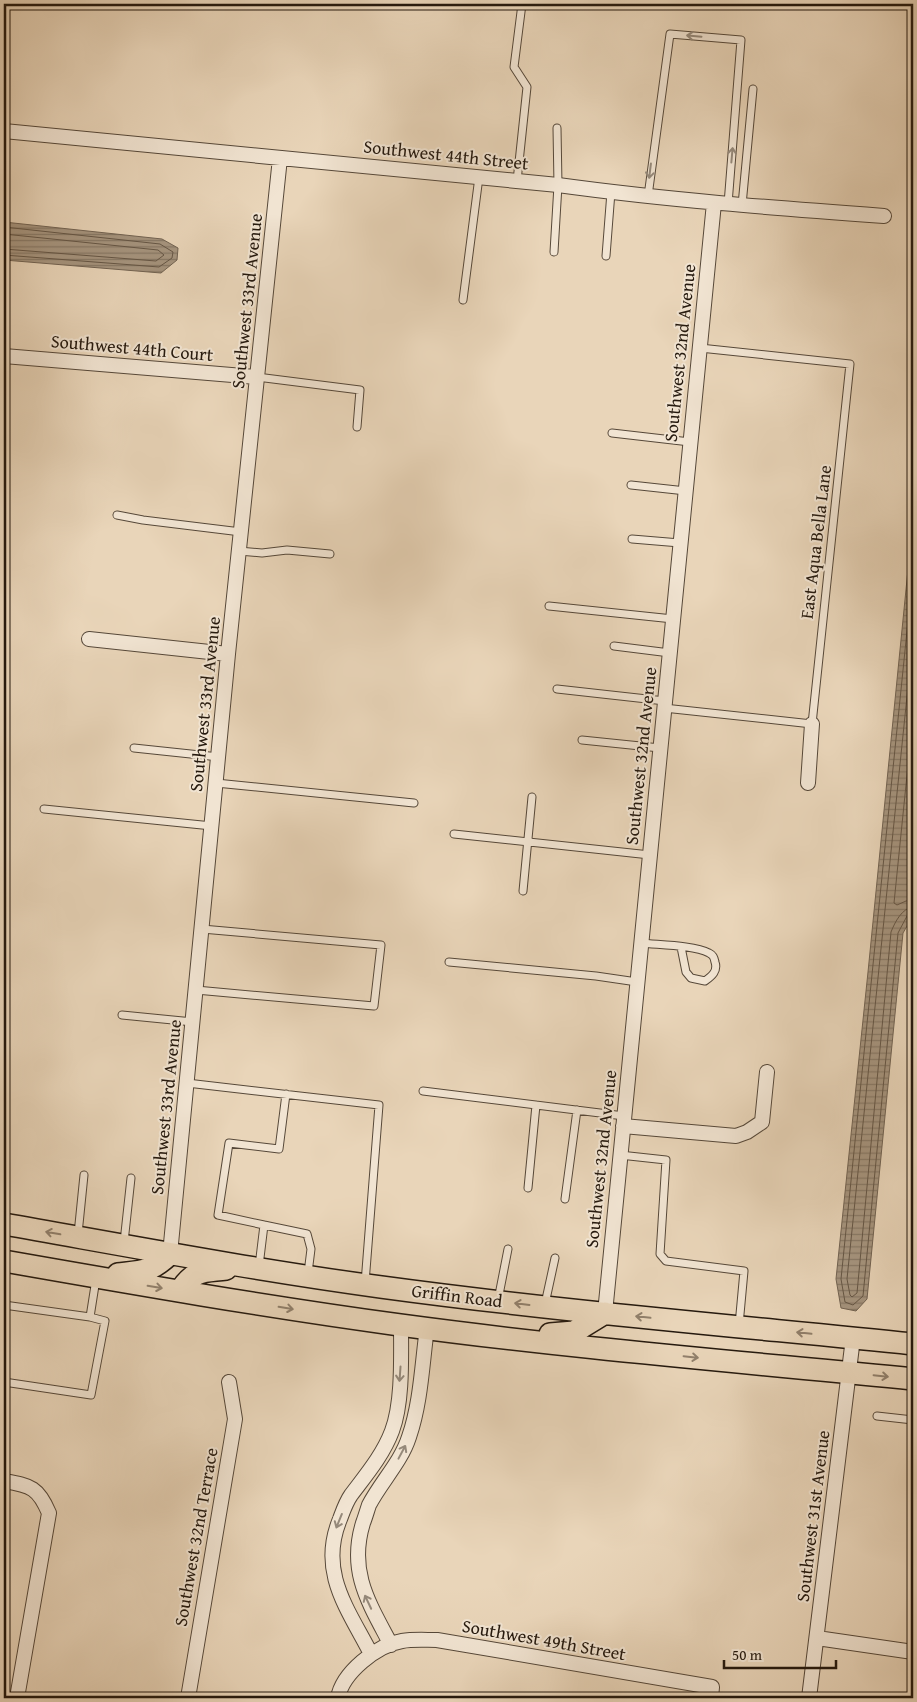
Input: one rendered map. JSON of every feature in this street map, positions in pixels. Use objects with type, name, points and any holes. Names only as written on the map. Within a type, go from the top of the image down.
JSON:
[{"type":"main road","name":"Griffin Road","points":[[4,1224],[170,1254],[364,1284],[605,1313],[913,1344]]},
{"type":"main road","points":[[96,1277],[144,1271],[156,1266],[170,1254]]},
{"type":"main road","name":"Griffin Road","points":[[4,1261],[401,1325],[913,1379]]},
{"type":"main road","points":[[180,1290],[189,1278],[200,1273],[252,1267]]},
{"type":"main road","points":[[515,1338],[574,1332],[605,1313]]},
{"type":"street","name":"Southwest 44th Street","points":[[4,131],[517,180],[721,204],[884,216]]},
{"type":"street","name":"Southwest 33rd Avenue","points":[[170,1254],[228,654],[280,158]]},
{"type":"street","name":"Southwest 32nd Avenue","points":[[605,1313],[690,442],[700,348],[721,204]]},
{"type":"street","name":"Southwest 44th Court","points":[[4,356],[258,377]]},
{"type":"street","points":[[89,639],[228,654]]},
{"type":"street","points":[[808,783],[812,724]]},
{"type":"street","points":[[624,1121],[736,1136],[747,1132],[762,1122],[767,1072]]},
{"type":"street","points":[[338,1698],[339,1691],[352,1670],[371,1654],[342,1600],[331,1554],[336,1530],[350,1496],[384,1448],[392,1430],[398,1397],[401,1325]]},
{"type":"street","points":[[391,1645],[366,1598],[359,1575],[358,1548],[369,1506],[409,1438],[416,1407],[427,1328]]},
{"type":"street","name":"Southwest 31st Avenue","points":[[809,1698],[853,1338]]},
{"type":"street","name":"Southwest 32nd Terrace","points":[[188,1698],[235,1418],[229,1382]]},
{"type":"street","points":[[4,1481],[26,1485],[42,1496],[49,1513],[17,1698]]},
{"type":"street","points":[[817,1638],[913,1652]]},
{"type":"street","name":"Southwest 49th Street","points":[[371,1654],[400,1641],[417,1639],[437,1640],[711,1693]]},
{"type":"lane","points":[[517,180],[527,87],[514,68],[522,4]]},
{"type":"lane","points":[[648,196],[654,140],[670,34],[741,40],[721,204]]},
{"type":"lane","points":[[742,205],[753,89]]},
{"type":"lane","points":[[554,252],[558,185],[557,128]]},
{"type":"lane","points":[[463,300],[479,177]]},
{"type":"lane","points":[[606,256],[611,192]]},
{"type":"lane","name":"East Aqua Bella Lane","points":[[700,348],[850,364],[812,724]]},
{"type":"lane","points":[[258,377],[360,390],[357,427]]},
{"type":"lane","points":[[612,433],[690,442]]},
{"type":"lane","points":[[631,485],[686,491]]},
{"type":"lane","points":[[116,515],[241,532]]},
{"type":"lane","points":[[632,539],[680,543]]},
{"type":"lane","points":[[239,551],[287,550],[330,554]]},
{"type":"lane","points":[[549,606],[673,619]]},
{"type":"lane","points":[[614,646],[670,653]]},
{"type":"lane","points":[[557,689],[812,724]]},
{"type":"lane","points":[[582,740],[660,748]]},
{"type":"lane","points":[[134,748],[219,756]]},
{"type":"lane","points":[[216,783],[414,803]]},
{"type":"lane","points":[[523,890],[532,797]]},
{"type":"lane","points":[[44,809],[212,826]]},
{"type":"lane","points":[[454,834],[650,855]]},
{"type":"lane","points":[[196,990],[374,1006],[381,945],[202,929]]},
{"type":"lane","points":[[641,942],[699,949],[709,953],[714,957],[716,966],[712,976],[705,981],[691,978],[686,972],[681,947]]},
{"type":"lane","points":[[449,962],[596,976],[637,982]]},
{"type":"lane","points":[[122,1015],[193,1022]]},
{"type":"lane","points":[[187,1083],[380,1105],[364,1284]]},
{"type":"lane","points":[[422,1091],[577,1110],[624,1121]]},
{"type":"lane","points":[[286,1094],[279,1149],[229,1143],[218,1215],[307,1234],[311,1249],[308,1276]]},
{"type":"lane","points":[[528,1188],[536,1105]]},
{"type":"lane","points":[[565,1199],[577,1110]]},
{"type":"lane","points":[[620,1155],[666,1160],[660,1254],[666,1261],[744,1271],[739,1327]]},
{"type":"lane","points":[[78,1237],[84,1175]]},
{"type":"lane","points":[[123,1245],[131,1178]]},
{"type":"lane","points":[[252,1267],[264,1225]]},
{"type":"lane","points":[[498,1301],[508,1249]]},
{"type":"lane","points":[[545,1306],[555,1258]]},
{"type":"lane","points":[[90,1317],[96,1277]]},
{"type":"lane","points":[[4,1305],[90,1317],[104,1322],[91,1394],[4,1382]]},
{"type":"lane","points":[[877,1416],[913,1420]]},
{"type":"water","points":[[4,222],[162,239],[178,248],[177,260],[161,273],[4,260]]},
{"type":"water","points":[[913,519],[913,912],[903,933],[867,1299],[856,1311],[841,1308],[836,1279]]}]
